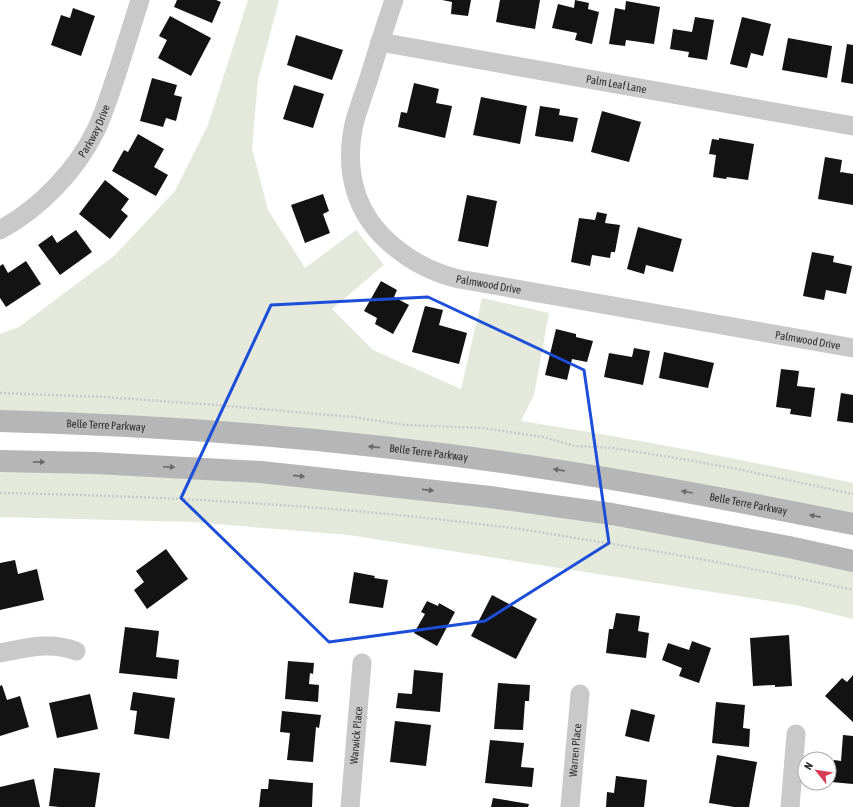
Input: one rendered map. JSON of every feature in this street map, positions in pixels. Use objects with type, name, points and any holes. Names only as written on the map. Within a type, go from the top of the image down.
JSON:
[{"type":"main road","name":"Belle Terre Parkway","points":[[0,420],[123,426],[270,436],[486,460],[716,496],[853,524]]},
{"type":"main road","points":[[0,461],[95,463],[261,472],[490,497],[612,514],[789,547],[853,561]]},
{"type":"street","name":"Parkway Drive","points":[[0,230],[21,217],[46,195],[71,170],[89,144],[108,102],[140,0]]},
{"type":"street","name":"Palmwood Drive","points":[[394,0],[354,124],[351,153],[354,186],[363,211],[376,230],[401,252],[418,264],[438,273],[459,279],[853,348]]},
{"type":"street","name":"Palm Leaf Lane","points":[[380,42],[853,126]]},
{"type":"street","points":[[0,653],[47,645],[59,646],[76,651]]},
{"type":"street","name":"Warwick Place","points":[[350,807],[362,663]]},
{"type":"street","name":"Warren Place","points":[[570,807],[580,694]]},
{"type":"street","points":[[790,807],[796,734]]},
{"type":"path","points":[[0,393],[104,397],[215,404],[353,417],[405,425],[483,428],[544,437],[571,446],[613,448],[688,460],[853,494]]},
{"type":"path","points":[[0,493],[193,499],[440,519],[636,547],[746,567],[853,590]]},
{"type":"highlighted area","points":[[428,297],[584,370],[609,543],[485,621],[329,642],[181,498],[271,305]]},
{"type":"shaded area","points":[[248,0],[279,0],[258,80],[252,148],[268,210],[305,268],[356,230],[384,265],[332,309],[373,350],[461,389],[482,298],[549,313],[534,395],[521,421],[687,450],[853,483],[853,515],[0,412],[0,334],[19,327],[114,256],[175,191],[208,125]]},
{"type":"shaded area","points":[[0,470],[184,477],[328,488],[426,498],[644,529],[853,570],[853,619],[796,605],[349,535],[192,522],[0,517]]},
{"type":"building","points":[[177,0],[216,0],[221,2],[212,23],[174,7]]},
{"type":"building","points":[[442,0],[471,0],[468,16],[451,14],[452,2]]},
{"type":"building","points":[[500,0],[540,0],[535,29],[496,22]]},
{"type":"building","points":[[575,0],[589,3],[588,9],[599,12],[592,44],[575,40],[577,33],[552,28],[558,4],[574,8]]},
{"type":"building","points":[[626,1],[660,7],[654,44],[626,40],[625,46],[609,44],[615,8],[625,10]]},
{"type":"building","points":[[73,8],[95,16],[81,56],[51,45],[61,15],[70,18]]},
{"type":"building","points":[[170,16],[211,38],[191,76],[158,58],[167,40],[159,36]]},
{"type":"building","points":[[695,17],[714,20],[707,60],[688,57],[689,52],[670,49],[673,29],[692,32]]},
{"type":"building","points":[[742,17],[771,24],[763,56],[751,53],[747,68],[730,64]]},
{"type":"building","points":[[296,35],[343,50],[332,80],[287,65]]},
{"type":"building","points":[[788,38],[832,46],[827,78],[782,70]]},
{"type":"building","points":[[847,44],[853,45],[853,84],[841,82]]},
{"type":"building","points":[[152,78],[177,85],[174,95],[182,97],[176,121],[166,118],[163,127],[140,121]]},
{"type":"building","points":[[414,83],[439,89],[436,103],[452,106],[445,138],[398,127],[401,112],[407,113]]},
{"type":"building","points":[[294,85],[324,94],[313,128],[283,119]]},
{"type":"building","points":[[481,97],[527,106],[520,144],[473,135]]},
{"type":"building","points":[[540,106],[560,109],[559,115],[578,118],[573,142],[535,136]]},
{"type":"building","points":[[602,111],[641,122],[629,162],[591,152]]},
{"type":"building","points":[[138,134],[164,149],[154,167],[168,175],[156,196],[112,171],[124,150],[128,152]]},
{"type":"building","points":[[719,138],[754,144],[748,180],[713,177],[716,155],[709,154],[712,139],[719,140]]},
{"type":"building","points":[[825,157],[842,160],[840,173],[853,174],[853,205],[818,199]]},
{"type":"building","points":[[105,180],[129,199],[121,210],[128,216],[110,239],[79,214]]},
{"type":"building","points":[[323,194],[329,211],[323,214],[330,233],[305,243],[291,205]]},
{"type":"building","points":[[467,195],[497,201],[488,247],[458,241]]},
{"type":"building","points":[[597,212],[607,214],[605,223],[620,225],[615,252],[611,252],[610,258],[592,255],[590,266],[571,262],[579,218],[595,220]]},
{"type":"building","points":[[638,227],[682,239],[673,272],[646,265],[644,274],[627,269]]},
{"type":"building","points":[[76,230],[92,252],[60,275],[38,245],[52,235],[57,243]]},
{"type":"building","points":[[812,252],[834,256],[833,262],[852,266],[846,294],[826,290],[824,300],[803,296]]},
{"type":"building","points":[[26,261],[41,284],[6,307],[0,298],[0,266],[3,264],[8,273]]},
{"type":"building","points":[[381,281],[397,290],[394,297],[409,305],[393,334],[375,324],[377,318],[364,311]]},
{"type":"building","points":[[425,306],[443,310],[439,325],[467,333],[459,364],[412,352]]},
{"type":"building","points":[[556,329],[576,334],[576,337],[593,341],[587,362],[572,359],[567,380],[545,375]]},
{"type":"building","points":[[634,348],[650,351],[643,385],[604,377],[609,353],[632,357]]},
{"type":"building","points":[[664,352],[714,363],[708,388],[659,378]]},
{"type":"building","points":[[781,369],[799,371],[797,386],[815,388],[811,417],[790,414],[791,409],[776,407]]},
{"type":"building","points":[[841,393],[853,395],[853,423],[837,421]]},
{"type":"building","points":[[166,549],[188,579],[147,609],[134,590],[144,582],[136,571]]},
{"type":"building","points":[[15,560],[18,574],[37,569],[44,600],[0,610],[0,563]]},
{"type":"building","points":[[354,572],[375,576],[374,578],[388,580],[383,608],[349,603]]},
{"type":"building","points":[[492,595],[537,619],[516,659],[471,636]]},
{"type":"building","points":[[427,601],[438,606],[439,603],[455,612],[437,646],[414,633],[425,614],[421,612]]},
{"type":"building","points":[[616,613],[640,616],[638,631],[649,633],[646,658],[606,653],[609,629],[613,629]]},
{"type":"building","points":[[125,627],[159,631],[156,657],[179,660],[177,679],[119,673]]},
{"type":"building","points":[[789,635],[792,686],[753,686],[750,638]]},
{"type":"building","points":[[692,641],[711,648],[699,683],[679,676],[682,668],[662,660],[668,643],[689,650]]},
{"type":"building","points":[[288,661],[314,663],[313,674],[310,673],[309,684],[319,685],[318,702],[285,699]]},
{"type":"building","points":[[414,670],[443,673],[440,712],[396,708],[398,693],[412,694]]},
{"type":"building","points":[[853,675],[853,722],[825,696],[842,678],[847,682]]},
{"type":"building","points":[[498,683],[530,685],[529,701],[525,701],[523,730],[494,729]]},
{"type":"building","points":[[2,685],[7,700],[20,696],[29,727],[0,736],[0,686]]},
{"type":"building","points":[[133,692],[175,698],[169,739],[134,734],[137,711],[130,710]]},
{"type":"building","points":[[90,694],[98,729],[57,738],[49,703]]},
{"type":"building","points":[[716,702],[745,705],[743,728],[750,729],[749,747],[712,743]]},
{"type":"building","points":[[631,709],[655,715],[649,742],[625,736]]},
{"type":"building","points":[[282,711],[321,715],[319,728],[316,727],[313,762],[287,760],[290,733],[280,732]]},
{"type":"building","points":[[395,721],[431,725],[426,766],[390,762]]},
{"type":"building","points":[[843,735],[853,736],[853,784],[837,783],[837,760],[841,761]]},
{"type":"building","points":[[490,740],[524,743],[521,767],[534,768],[532,787],[485,783]]},
{"type":"building","points":[[717,755],[757,762],[749,807],[734,807],[709,803]]},
{"type":"building","points":[[54,768],[100,773],[95,807],[49,806]]},
{"type":"building","points":[[616,776],[647,780],[644,807],[606,807],[607,792],[614,793]]},
{"type":"building","points":[[34,779],[40,807],[0,807],[0,787]]},
{"type":"building","points":[[269,779],[313,783],[312,807],[259,807],[261,789],[268,789]]},
{"type":"building","points":[[493,798],[529,804],[528,807],[491,807]]}]
